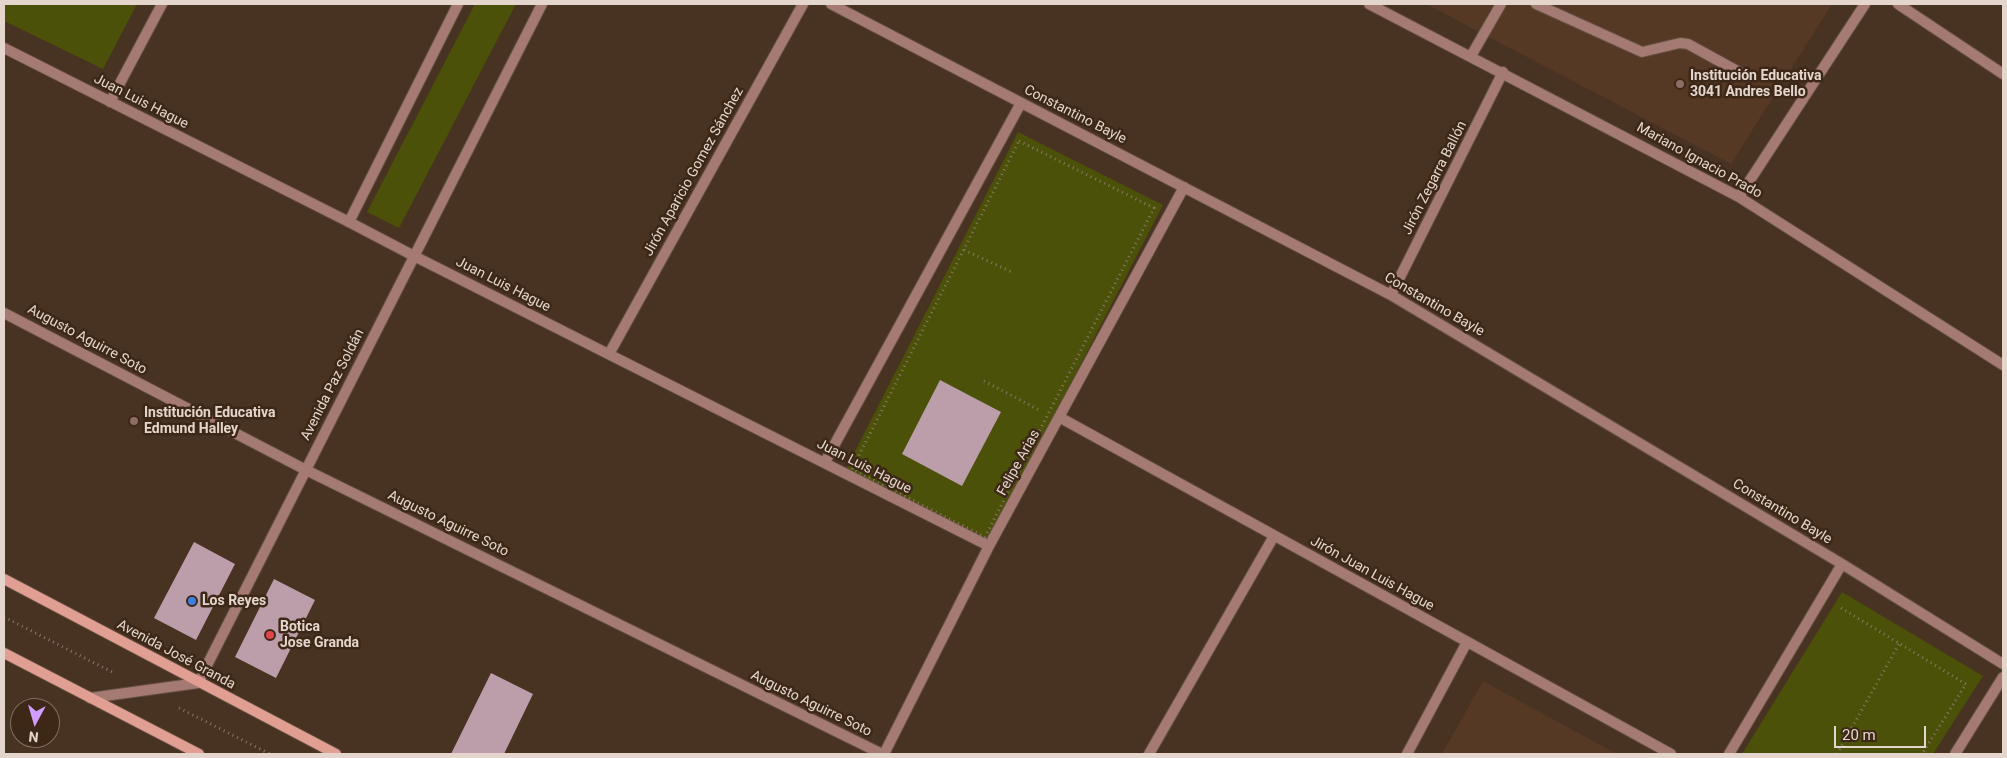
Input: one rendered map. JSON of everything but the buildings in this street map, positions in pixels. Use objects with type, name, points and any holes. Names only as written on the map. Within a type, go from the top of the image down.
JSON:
[{"type":"main road","name":"Avenida José Granda","points":[[4,579],[198,683],[336,754]]},
{"type":"main road","points":[[4,653],[199,754]]},
{"type":"street","points":[[110,102],[162,4]]},
{"type":"street","points":[[349,222],[458,4]]},
{"type":"street","name":"Avenida Paz Soldán","points":[[198,683],[542,4]]},
{"type":"street","name":"Jirón Aparicio Gomez Sánchez","points":[[609,354],[803,4]]},
{"type":"street","name":"Constantino Bayle","points":[[831,4],[1391,295],[1842,564],[2003,664]]},
{"type":"street","name":"Mariano Ignacio Prado","points":[[1369,4],[1503,72],[1739,197],[2003,365]]},
{"type":"street","points":[[1471,56],[1501,4]]},
{"type":"street","points":[[1536,4],[1642,52],[1688,44],[1739,72]]},
{"type":"street","points":[[1739,197],[1865,4]]},
{"type":"street","points":[[1898,4],[2003,74]]},
{"type":"street","name":"Juan Luis Hague","points":[[4,48],[989,546]]},
{"type":"street","name":"Jirón Zegarra Ballón","points":[[1391,295],[1503,72]]},
{"type":"street","points":[[825,462],[1021,103]]},
{"type":"street","name":"Felipe Arias","points":[[883,754],[1054,416],[1184,187]]},
{"type":"street","name":"Augusto Aguirre Soto","points":[[4,312],[306,470],[883,754]]},
{"type":"street","name":"Jirón Juan Luis Hague","points":[[1054,416],[1671,754]]},
{"type":"street","points":[[1149,754],[1274,536]]},
{"type":"street","points":[[1729,754],[1842,564]]},
{"type":"street","points":[[1407,754],[1467,642]]},
{"type":"street","points":[[1955,754],[2003,677]]},
{"type":"street","points":[[90,698],[198,683]]},
{"type":"path","points":[[1019,141],[1154,208],[1054,416],[985,537],[852,469],[964,250],[1019,141]]},
{"type":"path","points":[[964,250],[1014,273]]},
{"type":"path","points":[[984,381],[1054,416]]},
{"type":"path","points":[[1841,608],[1966,684],[1922,754]]},
{"type":"path","points":[[1836,754],[1899,644]]},
{"type":"shaded area","name":"Institución Educativa 3041 Andres Bello","points":[[1426,4],[1832,4],[1731,164]]},
{"type":"shaded area","points":[[1483,681],[1617,754],[1442,754]]},
{"type":"green space","points":[[4,4],[137,4],[103,69],[4,21]]},
{"type":"green space","points":[[475,4],[516,4],[399,228],[367,212]]},
{"type":"green space","points":[[1018,132],[1163,205],[989,541],[846,469]]},
{"type":"green space","points":[[1842,592],[1983,676],[1933,754],[1742,754]]},
{"type":"place","name":"Institución Educativa 3041 Andres Bello","points":[[1680,84]]},
{"type":"place","name":"Institución Educativa Edmund Halley","points":[[134,421]]},
{"type":"place","name":"Los Reyes","points":[[192,601]]},
{"type":"place","name":"Botica Jose Granda","points":[[270,635]]}]
